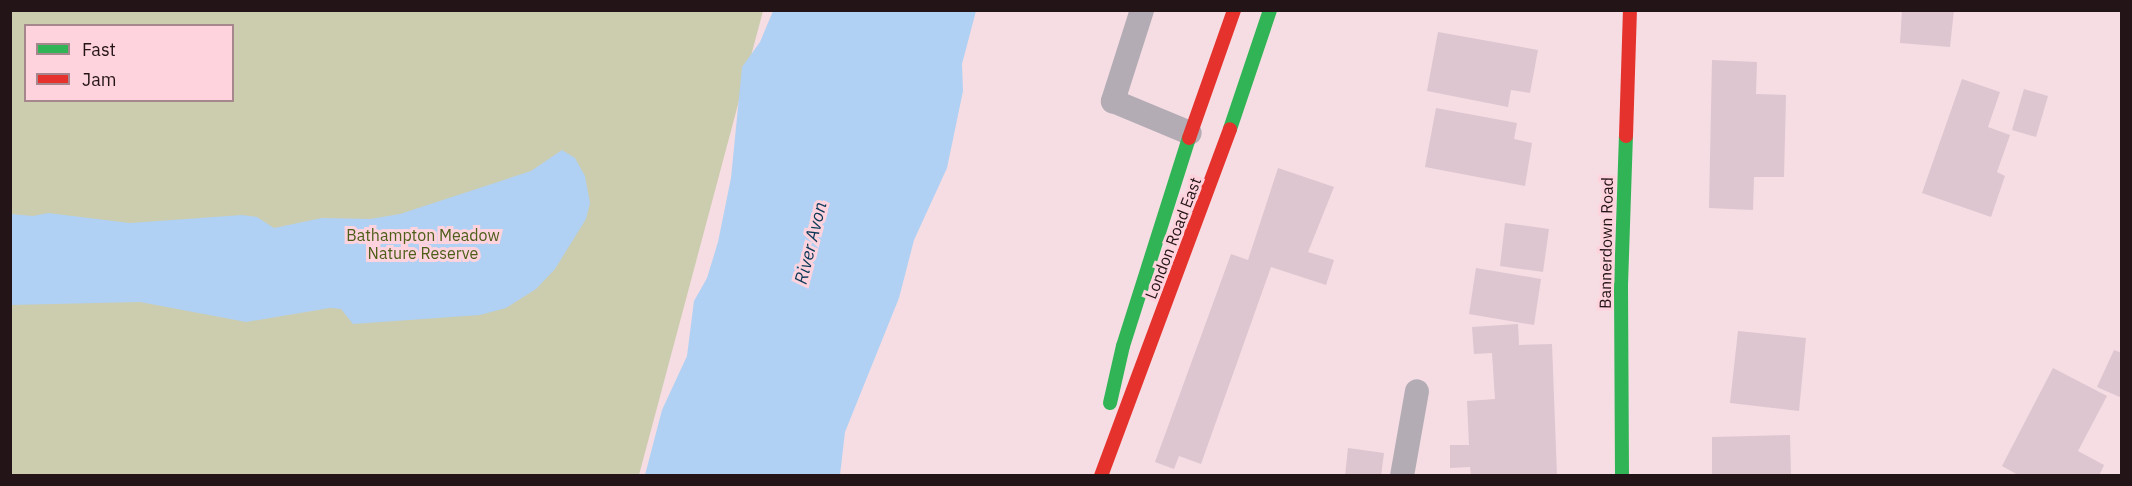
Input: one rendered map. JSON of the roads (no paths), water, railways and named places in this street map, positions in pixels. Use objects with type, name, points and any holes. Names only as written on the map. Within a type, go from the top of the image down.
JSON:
[{"type":"street","name":"London Road East","points":[[1094,476],[1123,346],[1190,133],[1234,10]]},
{"type":"street","name":"London Road East","points":[[1101,476],[1213,182],[1270,10]]},
{"type":"street","name":"Bannerdown Road","points":[[1622,476],[1621,285],[1630,10]]},
{"type":"lane","points":[[1142,10],[1113,101],[1190,133]]},
{"type":"lane","points":[[1402,476],[1417,391]]},
{"type":"water","name":"River Avon","points":[[773,11],[976,11],[962,64],[963,91],[947,168],[914,240],[899,298],[845,432],[840,475],[645,475],[662,410],[687,356],[694,301],[707,278],[718,242],[731,178],[742,67],[760,42]]},
{"type":"water","points":[[562,150],[575,158],[585,176],[590,203],[586,219],[555,269],[536,289],[506,308],[480,315],[353,324],[341,309],[330,308],[246,322],[140,302],[11,305],[11,214],[33,216],[48,213],[130,223],[242,215],[257,217],[274,228],[322,218],[370,219],[400,214],[531,171]]},
{"type":"park label","name":"Bathampton Meadow Nature Reserve","points":[[423,244]]}]
